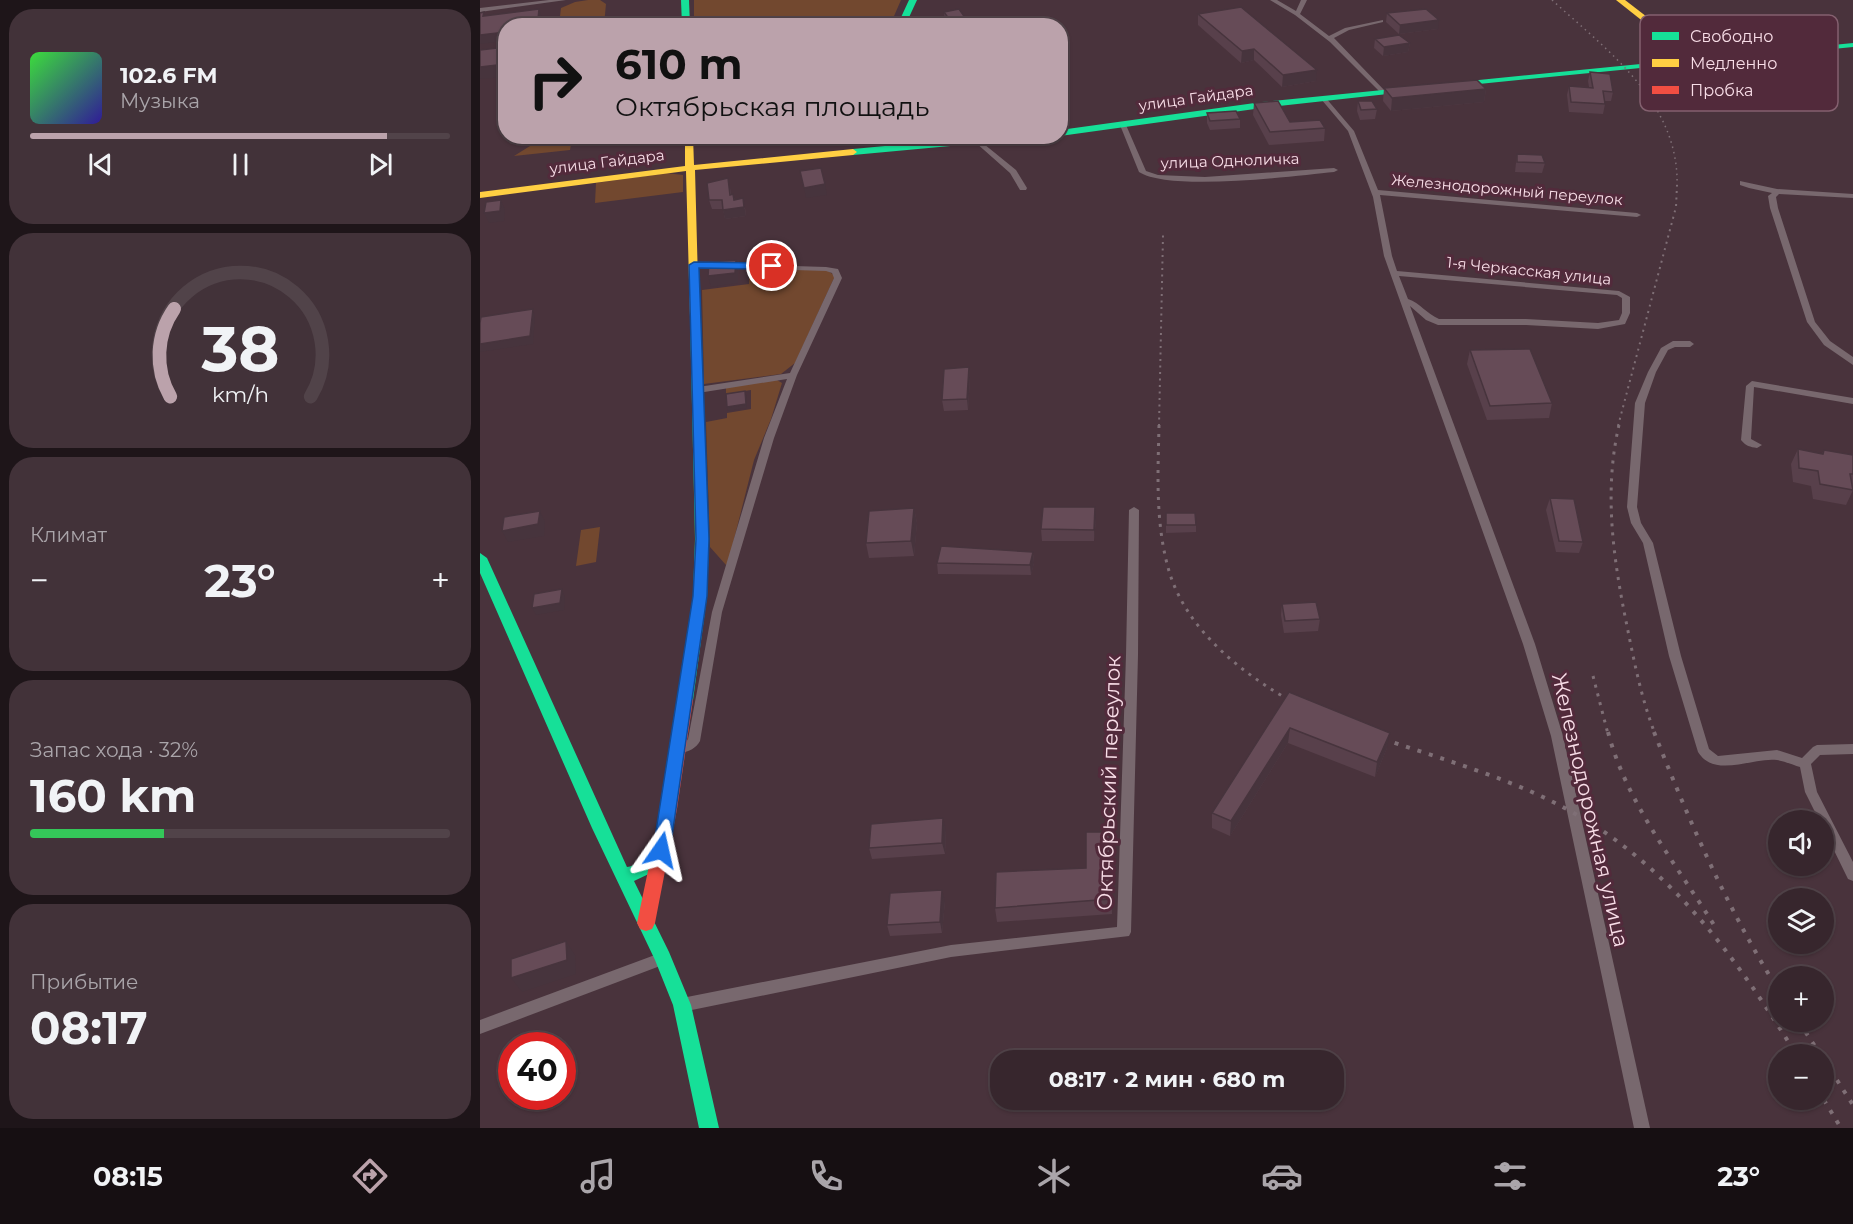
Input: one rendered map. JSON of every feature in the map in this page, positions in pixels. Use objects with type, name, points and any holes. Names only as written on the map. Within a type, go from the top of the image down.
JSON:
[{"type":"street","points":[[480,10],[563,0]]},
{"type":"street","points":[[685,0],[686,18]]},
{"type":"street","points":[[905,18],[913,0]]},
{"type":"street","points":[[1273,0],[1297,14],[1330,40],[1383,92]]},
{"type":"street","points":[[1297,14],[1304,0]]},
{"type":"street","points":[[1620,0],[1640,15]]},
{"type":"street","points":[[1330,40],[1330,37],[1347,29],[1381,21]]},
{"type":"street","points":[[1838,46],[1853,45]]},
{"type":"street","points":[[1449,85],[1640,64]]},
{"type":"street","name":"улица Гайдара","points":[[1068,132],[1416,88]]},
{"type":"street","points":[[1323,98],[1351,131],[1376,192],[1388,256],[1406,301]]},
{"type":"street","name":"улица Одноличка","points":[[1123,125],[1143,172],[1155,178],[1201,179],[1334,170]]},
{"type":"street","points":[[646,923],[678,748],[700,596],[702,539],[690,144]]},
{"type":"street","name":"улица Гайдара","points":[[480,195],[691,168],[926,144]]},
{"type":"street","points":[[981,144],[1013,172],[1023,188]]},
{"type":"street","points":[[1743,183],[1752,188],[1853,196]]},
{"type":"street","points":[[1778,191],[1772,196],[1774,208],[1811,322],[1827,344],[1845,354],[1853,362]]},
{"type":"street","name":"Железнодорожный переулок","points":[[1376,192],[1637,214]]},
{"type":"street","points":[[678,748],[689,746],[694,741],[717,612],[769,438],[793,375],[824,312],[838,274],[826,269],[694,265]]},
{"type":"street","name":"1-я Черкасская улица","points":[[1395,273],[1619,293],[1626,297],[1627,303],[1622,322],[1598,326],[1526,322],[1438,322],[1426,319],[1413,304],[1406,301]]},
{"type":"street","name":"Железнодорожная улица","points":[[1406,301],[1481,505],[1529,644],[1557,736],[1642,1128]]},
{"type":"street","points":[[1690,344],[1673,344],[1665,348],[1640,403],[1633,515],[1648,543],[1674,656],[1704,752],[1716,760],[1777,755],[1805,764]]},
{"type":"street","points":[[698,390],[793,375]]},
{"type":"street","points":[[1757,445],[1750,444],[1746,440],[1752,384],[1853,401]]},
{"type":"street","name":"Октябрьский переулок","points":[[682,1005],[951,951],[1124,932],[1134,510]]},
{"type":"street","points":[[480,558],[622,874],[663,958],[682,1005],[709,1128]]},
{"type":"street","points":[[1853,749],[1817,750],[1805,764],[1811,792],[1853,875]]},
{"type":"street","points":[[622,874],[630,875],[644,869],[661,850]]},
{"type":"street","points":[[480,1027],[663,958]]},
{"type":"shaded area","points":[[600,0],[606,4],[605,18],[560,18],[561,8],[575,2]]},
{"type":"shaded area","points":[[694,0],[901,0],[893,18],[694,18]]},
{"type":"shaded area","points":[[531,144],[571,144],[570,150],[514,156]]},
{"type":"shaded area","points":[[666,173],[683,175],[683,192],[595,203],[596,183]]},
{"type":"shaded area","points":[[749,267],[827,270],[835,276],[795,363],[781,374],[704,384],[702,290],[749,284]]},
{"type":"shaded area","points":[[777,380],[782,383],[771,419],[754,460],[726,565],[710,547],[706,422],[727,418],[727,413],[751,409],[751,390],[726,394],[726,387]]},
{"type":"shaded area","points":[[600,527],[596,562],[576,566],[581,530]]},
{"type":"building","points":[[1241,7],[1317,70],[1283,75],[1254,49],[1242,51],[1198,14]]},
{"type":"building","points":[[539,9],[538,18],[498,18],[498,33],[480,35],[480,13],[484,12],[483,16]]},
{"type":"building","points":[[959,9],[965,18],[948,18],[944,12]]},
{"type":"building","points":[[1426,9],[1439,20],[1400,25],[1387,13]]},
{"type":"building","points":[[1399,35],[1410,43],[1384,47],[1375,39]]},
{"type":"building","points":[[498,48],[498,65],[480,67],[480,50]]},
{"type":"building","points":[[1590,72],[1610,74],[1613,92],[1603,91],[1605,104],[1571,102],[1569,86],[1593,88]]},
{"type":"building","points":[[1477,80],[1486,89],[1392,98],[1384,88]]},
{"type":"building","points":[[1278,101],[1290,122],[1320,120],[1325,128],[1270,132],[1254,103]]},
{"type":"building","points":[[1358,101],[1372,101],[1377,109],[1361,110]]},
{"type":"building","points":[[1236,111],[1240,119],[1210,121],[1207,113]]},
{"type":"building","points":[[1517,154],[1542,155],[1545,163],[1517,162]]},
{"type":"building","points":[[821,168],[825,184],[804,188],[800,171]]},
{"type":"building","points":[[728,178],[730,195],[733,194],[734,200],[743,198],[744,207],[723,210],[722,200],[709,200],[707,183]]},
{"type":"building","points":[[501,200],[500,211],[484,213],[486,202]]},
{"type":"building","points":[[736,260],[735,273],[708,276],[709,262]]},
{"type":"building","points":[[533,309],[530,336],[480,344],[481,317]]},
{"type":"building","points":[[1530,349],[1552,403],[1490,406],[1470,350]]},
{"type":"building","points":[[969,367],[967,399],[942,400],[944,369]]},
{"type":"building","points":[[745,391],[746,404],[727,407],[726,394]]},
{"type":"building","points":[[1798,449],[1823,454],[1824,450],[1853,455],[1853,474],[1850,474],[1853,490],[1820,484],[1818,471],[1799,468]]},
{"type":"building","points":[[1550,498],[1574,499],[1583,542],[1559,541]]},
{"type":"building","points":[[1043,507],[1095,507],[1094,530],[1041,529]]},
{"type":"building","points":[[914,508],[911,541],[866,543],[869,511]]},
{"type":"building","points":[[540,511],[538,524],[502,531],[504,517]]},
{"type":"building","points":[[1166,513],[1195,513],[1196,525],[1166,525]]},
{"type":"building","points":[[941,546],[1033,552],[1030,565],[937,563]]},
{"type":"building","points":[[562,589],[560,603],[532,608],[534,594]]},
{"type":"building","points":[[1316,602],[1320,619],[1285,621],[1282,604]]},
{"type":"building","points":[[1289,692],[1390,733],[1377,762],[1290,728],[1231,821],[1212,813]]},
{"type":"building","points":[[943,818],[942,843],[869,848],[871,824]]},
{"type":"building","points":[[1086,832],[1109,832],[1111,899],[995,908],[996,872],[1086,868]]},
{"type":"building","points":[[942,890],[940,922],[887,925],[890,893]]},
{"type":"building","points":[[566,941],[567,960],[511,978],[511,959]]},
{"type":"railway","points":[[1552,0],[1617,59],[1640,85]]},
{"type":"railway","points":[[1658,111],[1667,130],[1675,157],[1677,186]]},
{"type":"railway","points":[[1618,426],[1676,207],[1677,186]]},
{"type":"railway","points":[[1159,426],[1163,235]]},
{"type":"railway","points":[[1159,425],[1158,498],[1161,535],[1169,571],[1178,593],[1189,614],[1221,650],[1259,681],[1300,706]]},
{"type":"railway","points":[[1619,425],[1614,451],[1611,503],[1615,554],[1636,670],[1655,734]]},
{"type":"railway","points":[[1593,676],[1608,734]]},
{"type":"railway","points":[[1608,732],[1616,758],[1639,808],[1714,925]]},
{"type":"railway","points":[[1654,732],[1710,864],[1768,973]]},
{"type":"railway","points":[[1372,735],[1474,769],[1524,789],[1572,812],[1608,835],[1641,860],[1699,918],[1726,950],[1790,1044]]},
{"type":"railway","points":[[1806,1032],[1813,1044]]},
{"type":"railway","points":[[1834,1076],[1853,1105]]},
{"type":"railway","points":[[1830,1110],[1841,1128]]},
{"type":"traffic: fast","points":[[685,0],[686,18]]},
{"type":"traffic: fast","points":[[905,18],[913,0]]},
{"type":"traffic: fast","points":[[1838,46],[1853,45]]},
{"type":"traffic: fast","points":[[1459,84],[1640,66]]},
{"type":"traffic: fast","points":[[1068,132],[1262,105],[1403,90]]},
{"type":"traffic: fast","points":[[853,152],[939,144]]},
{"type":"traffic: fast","points":[[685,700],[700,596],[702,539],[695,316]]},
{"type":"traffic: fast","points":[[480,558],[600,828],[663,958],[682,1005],[709,1128]]},
{"type":"traffic: fast","points":[[622,874],[640,872],[653,862],[660,852]]},
{"type":"traffic: slow","points":[[1620,0],[1640,16]]},
{"type":"traffic: slow","points":[[689,144],[695,316]]},
{"type":"traffic: slow","points":[[480,195],[679,169],[853,152]]},
{"type":"traffic: jam","points":[[646,923],[669,809],[685,700]]},
{"type":"route","points":[[661,850],[700,596],[702,539],[694,265],[772,266]]}]
